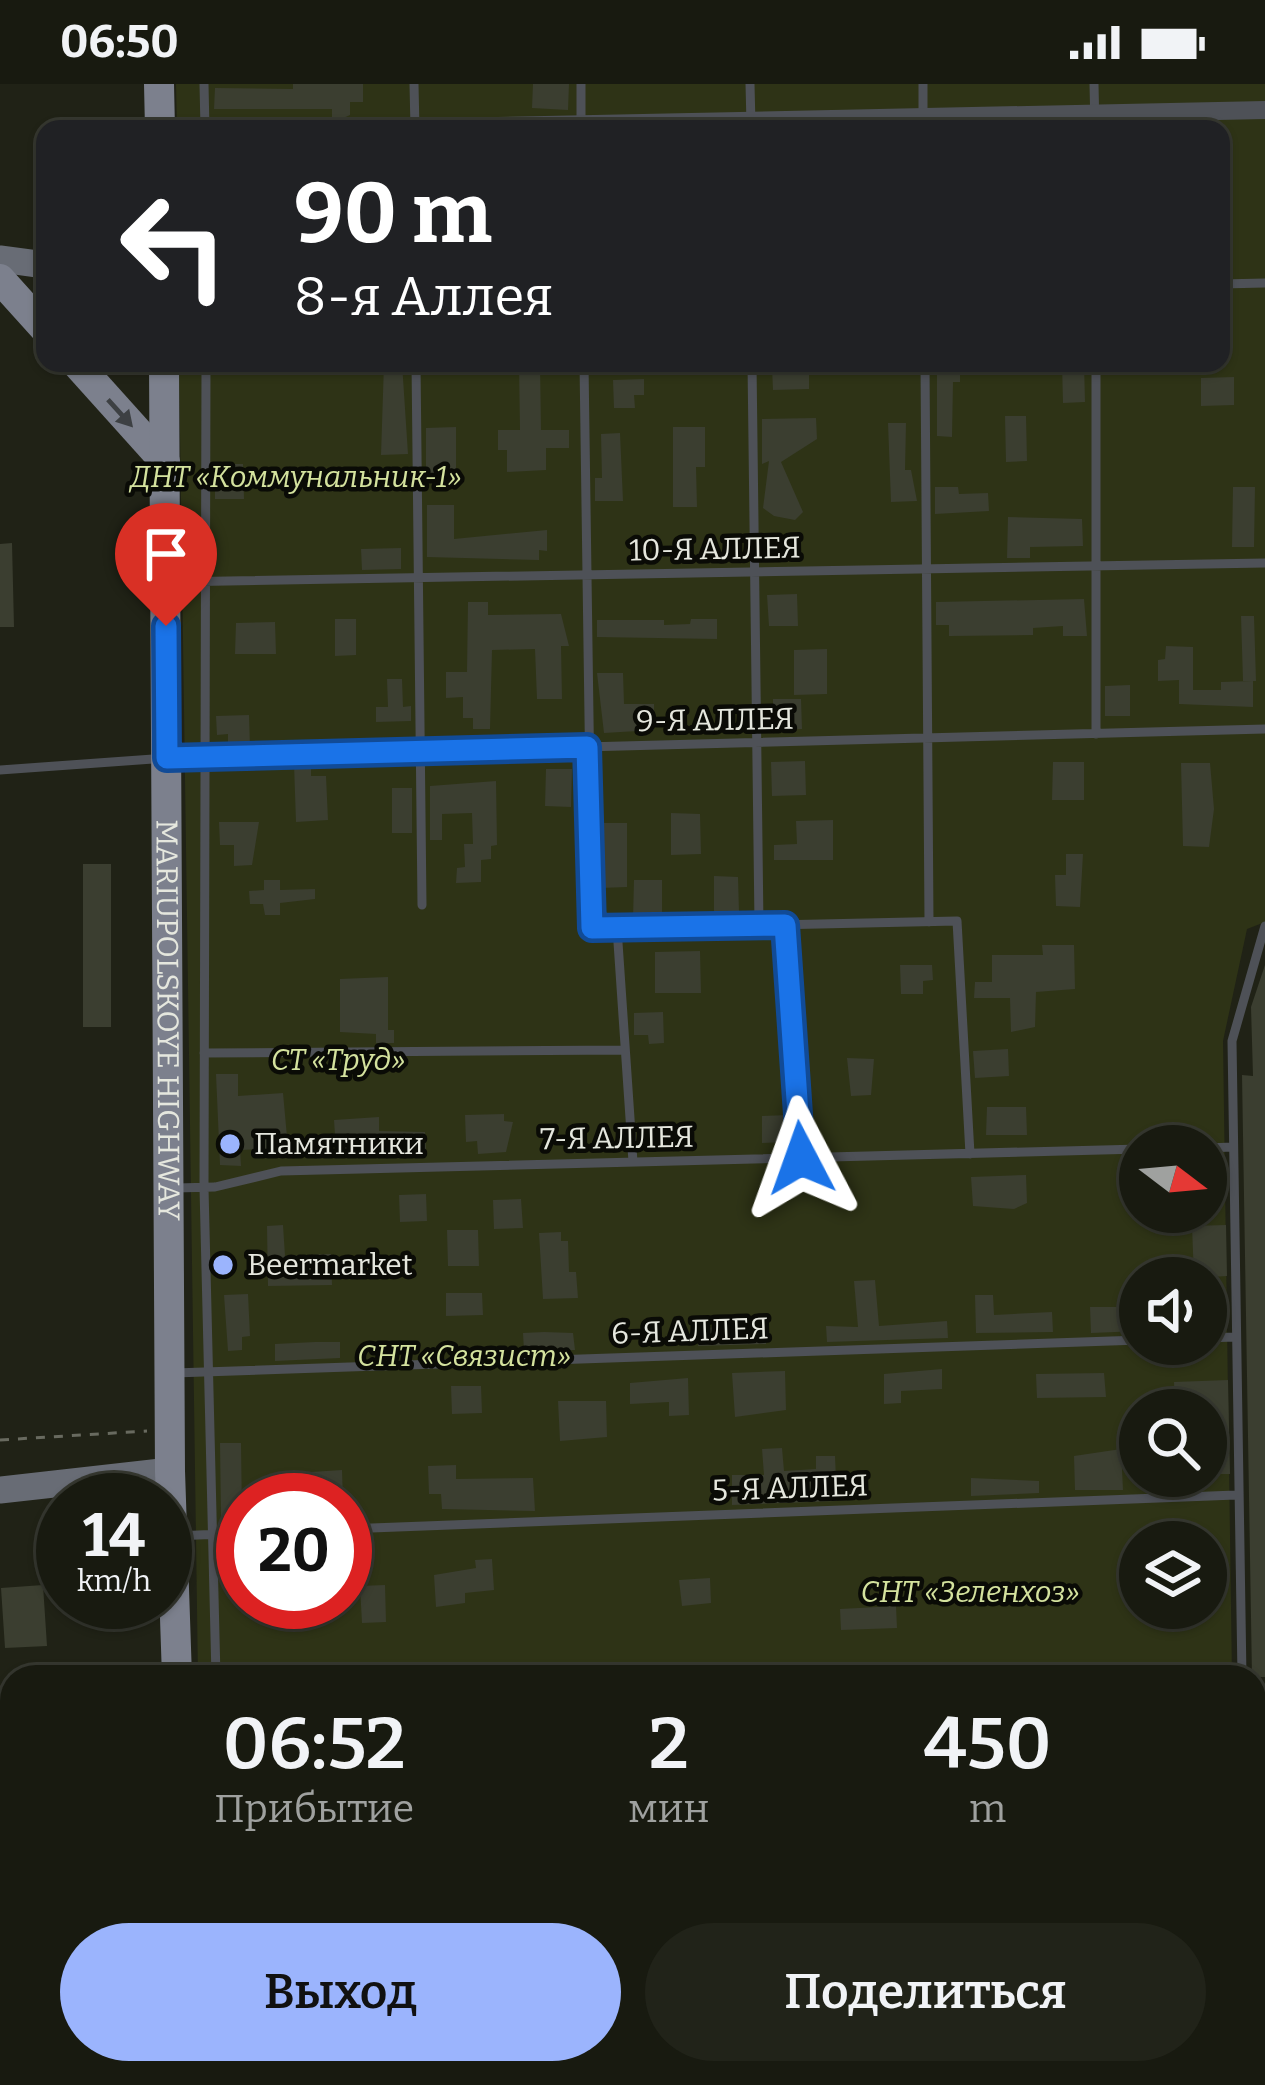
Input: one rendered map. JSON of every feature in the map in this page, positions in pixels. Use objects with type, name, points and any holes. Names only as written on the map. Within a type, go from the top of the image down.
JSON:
[{"type":"main road","points":[[159,84],[160,120]]},
{"type":"main road","points":[[0,279],[36,319]]},
{"type":"main road","points":[[84,372],[165,462]]},
{"type":"main road","name":"MARIUPOLSKOYE HIGHWAY","points":[[164,372],[170,1471]]},
{"type":"main road","name":"MARIUPOLSKOYE HIGHWAY","points":[[175,1629],[177,1665]]},
{"type":"street","points":[[1123,120],[1265,110]]},
{"type":"street","points":[[0,259],[36,264]]},
{"type":"street","points":[[0,1490],[170,1471]]},
{"type":"lane","points":[[205,84],[205,120]]},
{"type":"lane","points":[[414,84],[416,120]]},
{"type":"lane","points":[[581,84],[581,120]]},
{"type":"lane","points":[[750,84],[751,120]]},
{"type":"lane","points":[[923,84],[923,120]]},
{"type":"lane","points":[[1094,84],[1095,120]]},
{"type":"lane","points":[[1230,284],[1265,283]]},
{"type":"lane","points":[[206,372],[204,1188],[216,1665]]},
{"type":"lane","points":[[416,372],[422,905]]},
{"type":"lane","points":[[584,372],[592,928],[957,921],[970,1154]]},
{"type":"lane","points":[[752,372],[759,925]]},
{"type":"lane","points":[[925,372],[929,922]]},
{"type":"lane","points":[[1096,372],[1096,734]]},
{"type":"lane","name":"10-Я АЛЛЕЯ","points":[[166,582],[1265,563]]},
{"type":"lane","name":"9-Я АЛЛЕЯ","points":[[0,770],[167,758],[1265,730]]},
{"type":"lane","points":[[785,925],[801,1158]]},
{"type":"lane","points":[[1242,1665],[1232,1041],[1265,926]]},
{"type":"lane","points":[[617,928],[633,1162]]},
{"type":"lane","points":[[204,1053],[625,1050]]},
{"type":"lane","points":[[1227,1147],[1233,1147]]},
{"type":"lane","name":"7-Я АЛЛЕЯ","points":[[169,1188],[204,1188],[281,1171],[1119,1150]]},
{"type":"lane","points":[[1227,1337],[1235,1337]]},
{"type":"lane","name":"6-Я АЛЛЕЯ","points":[[170,1373],[1119,1341]]},
{"type":"lane","name":"5-Я АЛЛЕЯ","points":[[372,1528],[1236,1495]]},
{"type":"lane","points":[[192,1535],[216,1534]]},
{"type":"path","points":[[0,1440],[148,1431]]},
{"type":"green space","points":[[176,84],[1265,84],[1265,922],[1247,929],[1223,1041],[1224,1125],[1119,1125],[1119,1233],[1226,1233],[1226,1257],[1119,1257],[1119,1365],[1227,1365],[1227,1324],[1232,1665],[198,1665],[179,372],[1230,372],[1230,120],[177,120]]},
{"type":"building","points":[[293,84],[363,84],[363,102],[350,102],[350,115],[339,120],[332,120],[332,109],[214,109],[215,88],[293,89]]},
{"type":"building","points":[[533,84],[569,84],[568,110],[532,108]]},
{"type":"building","points":[[384,372],[403,372],[408,454],[381,455]]},
{"type":"building","points":[[519,372],[540,372],[541,430],[569,430],[569,448],[546,448],[546,470],[507,472],[507,450],[498,450],[498,430],[520,430]]},
{"type":"building","points":[[772,372],[809,372],[809,389],[773,390]]},
{"type":"building","points":[[937,372],[960,372],[960,382],[953,382],[952,437],[937,436]]},
{"type":"building","points":[[1062,372],[1084,372],[1085,402],[1063,403]]},
{"type":"building","points":[[1234,377],[1234,405],[1201,406],[1201,378]]},
{"type":"building","points":[[644,379],[644,395],[634,395],[635,408],[614,408],[613,380]]},
{"type":"building","points":[[1005,416],[1026,416],[1027,461],[1006,462]]},
{"type":"building","points":[[816,418],[817,439],[781,462],[803,512],[795,520],[774,516],[763,508],[769,461],[762,464],[762,419]]},
{"type":"building","points":[[888,423],[906,423],[905,470],[911,470],[917,501],[891,502]]},
{"type":"building","points":[[456,427],[456,478],[426,478],[426,428]]},
{"type":"building","points":[[673,427],[705,427],[705,467],[696,467],[697,507],[673,507]]},
{"type":"building","points":[[620,433],[623,501],[595,501],[595,478],[602,478],[601,434]]},
{"type":"building","points":[[215,464],[243,464],[244,499],[215,499]]},
{"type":"building","points":[[935,487],[958,487],[959,494],[988,493],[989,511],[935,514]]},
{"type":"building","points":[[1233,487],[1255,487],[1254,547],[1232,547]]},
{"type":"building","points":[[427,505],[454,505],[454,539],[547,530],[547,551],[539,550],[539,560],[427,557]]},
{"type":"building","points":[[1008,517],[1082,519],[1083,546],[1030,547],[1030,558],[1007,558]]},
{"type":"building","points":[[12,543],[14,627],[0,627],[0,544]]},
{"type":"building","points":[[401,548],[401,569],[362,570],[361,549]]},
{"type":"building","points":[[797,594],[798,626],[769,626],[767,595]]},
{"type":"building","points":[[1084,599],[1087,636],[1063,636],[1063,626],[1033,628],[1033,635],[949,636],[949,625],[936,625],[936,602]]},
{"type":"building","points":[[468,602],[488,602],[488,615],[561,614],[569,646],[561,646],[562,699],[537,699],[535,649],[492,650],[490,729],[473,729],[473,718],[463,718],[463,697],[446,698],[446,672],[467,672]]},
{"type":"building","points":[[1241,616],[1254,616],[1256,681],[1243,681]]},
{"type":"building","points":[[335,619],[356,619],[356,655],[335,656]]},
{"type":"building","points":[[691,619],[717,619],[717,639],[597,637],[597,620],[664,620],[664,625],[690,624]]},
{"type":"building","points":[[275,622],[276,654],[235,654],[236,623]]},
{"type":"building","points":[[1166,646],[1193,647],[1193,690],[1221,690],[1221,682],[1253,681],[1253,707],[1179,704],[1179,680],[1158,681],[1158,660],[1165,659]]},
{"type":"building","points":[[827,649],[827,694],[794,695],[794,650]]},
{"type":"building","points":[[597,673],[623,673],[624,704],[654,704],[654,730],[604,733]]},
{"type":"building","points":[[387,679],[402,679],[403,707],[411,706],[411,721],[376,722],[376,707],[388,707]]},
{"type":"building","points":[[1130,685],[1130,716],[1105,716],[1105,686]]},
{"type":"building","points":[[773,699],[801,699],[802,729],[773,730]]},
{"type":"building","points":[[249,715],[250,747],[228,747],[228,734],[217,735],[216,716]]},
{"type":"building","points":[[805,761],[806,795],[772,796],[771,762]]},
{"type":"building","points":[[1053,762],[1084,762],[1084,800],[1052,800]]},
{"type":"building","points":[[311,763],[311,776],[326,776],[328,820],[296,822],[294,764]]},
{"type":"building","points":[[1181,763],[1210,763],[1214,809],[1209,847],[1183,846]]},
{"type":"building","points":[[546,769],[572,769],[571,807],[545,806]]},
{"type":"building","points":[[496,781],[497,845],[491,846],[491,859],[481,860],[481,882],[456,883],[457,868],[465,867],[464,844],[473,844],[472,813],[442,814],[442,840],[430,840],[430,786]]},
{"type":"building","points":[[392,788],[412,788],[412,833],[392,833]]},
{"type":"building","points":[[671,813],[700,814],[701,854],[671,855]]},
{"type":"building","points":[[833,820],[833,860],[774,860],[774,845],[797,844],[796,821]]},
{"type":"building","points":[[219,822],[259,822],[252,865],[234,866],[234,845],[220,845]]},
{"type":"building","points":[[599,823],[627,823],[627,887],[600,888]]},
{"type":"building","points":[[1066,854],[1083,854],[1080,907],[1056,906],[1055,875],[1066,875]]},
{"type":"building","points":[[83,864],[111,864],[111,1027],[83,1027]]},
{"type":"building","points":[[714,876],[738,877],[739,912],[714,913]]},
{"type":"building","points":[[264,880],[280,880],[280,890],[315,889],[315,899],[280,903],[280,915],[265,915],[263,904],[250,904],[249,891],[264,890]]},
{"type":"building","points":[[634,880],[662,880],[662,918],[633,919]]},
{"type":"building","points":[[1042,945],[1074,945],[1075,989],[1036,992],[1035,1027],[1011,1032],[1010,998],[974,998],[975,982],[992,982],[992,955],[1043,955]]},
{"type":"building","points":[[700,951],[701,993],[655,993],[655,952]]},
{"type":"building","points":[[900,965],[932,965],[933,980],[923,981],[923,994],[901,994]]},
{"type":"building","points":[[1265,965],[1265,1665],[1252,1665],[1242,1075],[1253,1076],[1251,1007]]},
{"type":"building","points":[[388,977],[388,1030],[394,1030],[394,1043],[376,1043],[376,1034],[340,1032],[340,979]]},
{"type":"building","points":[[663,1012],[664,1043],[649,1044],[648,1035],[634,1035],[634,1013]]},
{"type":"building","points":[[1008,1049],[1009,1076],[975,1078],[973,1051]]},
{"type":"building","points":[[847,1058],[874,1059],[871,1095],[851,1096]]},
{"type":"building","points":[[216,1074],[238,1074],[238,1096],[283,1093],[288,1148],[240,1150],[241,1166],[220,1165]]},
{"type":"building","points":[[987,1107],[1026,1107],[1027,1135],[986,1135]]},
{"type":"building","points":[[504,1114],[504,1121],[513,1122],[506,1152],[478,1154],[477,1141],[466,1142],[465,1115]]},
{"type":"building","points":[[789,1115],[787,1142],[762,1143],[762,1116]]},
{"type":"building","points":[[379,1117],[379,1131],[425,1132],[426,1151],[336,1150],[334,1120]]},
{"type":"building","points":[[1026,1175],[1027,1203],[1014,1209],[973,1206],[971,1177]]},
{"type":"building","points":[[426,1194],[427,1221],[400,1222],[399,1195]]},
{"type":"building","points":[[521,1199],[523,1228],[494,1229],[493,1200]]},
{"type":"building","points":[[283,1225],[285,1256],[331,1254],[332,1285],[268,1286],[267,1226]]},
{"type":"building","points":[[447,1230],[478,1230],[479,1266],[448,1266]]},
{"type":"building","points":[[561,1232],[561,1241],[568,1241],[569,1272],[576,1272],[578,1298],[543,1299],[539,1233]]},
{"type":"building","points":[[1192,1233],[1226,1233],[1227,1257],[1193,1257]]},
{"type":"building","points":[[875,1280],[879,1326],[947,1321],[948,1338],[827,1342],[826,1326],[858,1327],[854,1281]]},
{"type":"building","points":[[446,1293],[482,1293],[483,1315],[446,1316]]},
{"type":"building","points":[[248,1294],[250,1336],[242,1337],[242,1350],[228,1351],[224,1295]]},
{"type":"building","points":[[975,1295],[993,1295],[994,1315],[1052,1312],[1053,1332],[976,1333]]},
{"type":"building","points":[[1090,1307],[1117,1307],[1119,1332],[1091,1333]]},
{"type":"building","points":[[752,1321],[766,1321],[766,1344],[698,1346],[698,1328],[752,1326]]},
{"type":"building","points":[[523,1333],[573,1333],[575,1350],[524,1351]]},
{"type":"building","points":[[340,1342],[340,1358],[275,1361],[275,1344]]},
{"type":"building","points":[[942,1369],[942,1389],[901,1391],[901,1403],[884,1404],[884,1374]]},
{"type":"building","points":[[785,1371],[786,1410],[735,1417],[732,1373]]},
{"type":"building","points":[[1104,1373],[1106,1397],[1037,1398],[1036,1374]]},
{"type":"building","points":[[688,1378],[689,1415],[669,1416],[669,1402],[630,1404],[630,1383]]},
{"type":"building","points":[[1228,1380],[1230,1474],[1227,1389],[1174,1389],[1174,1382]]},
{"type":"building","points":[[451,1386],[481,1386],[482,1413],[452,1414]]},
{"type":"building","points":[[558,1401],[606,1401],[607,1437],[560,1441]]},
{"type":"building","points":[[220,1443],[241,1443],[241,1473],[220,1473]]},
{"type":"building","points":[[782,1448],[784,1471],[816,1469],[816,1456],[835,1456],[837,1501],[732,1505],[732,1475],[764,1475],[762,1449]]},
{"type":"building","points":[[1119,1449],[1119,1490],[1075,1490],[1074,1456]]},
{"type":"building","points":[[456,1465],[456,1479],[533,1478],[535,1511],[442,1509],[441,1494],[429,1494],[428,1466]]},
{"type":"building","points":[[971,1478],[1039,1481],[1039,1493],[971,1496]]},
{"type":"building","points":[[492,1559],[494,1590],[465,1593],[465,1603],[436,1607],[434,1575],[476,1568],[475,1560]]},
{"type":"building","points":[[710,1578],[711,1603],[682,1606],[679,1580]]},
{"type":"building","points":[[385,1585],[386,1622],[372,1623],[372,1586]]},
{"type":"building","points":[[36,1586],[36,1629],[46,1629],[47,1646],[5,1648],[1,1588]]},
{"type":"building","points":[[896,1606],[897,1628],[841,1630],[840,1609]]},
{"type":"place","name":"Памятники","points":[[230,1144]]},
{"type":"place","name":"Beermarket","points":[[223,1265]]},
{"type":"route","points":[[166,626],[167,758],[587,747],[592,928],[785,925],[801,1158]]},
{"type":"park label","name":"ДНТ «Коммунальник-1»","points":[[296,477]]},
{"type":"park label","name":"СТ «Труд»","points":[[338,1060]]},
{"type":"park label","name":"СНТ «Связист»","points":[[464,1356]]},
{"type":"park label","name":"СНТ «Зеленхоз»","points":[[970,1592]]}]
